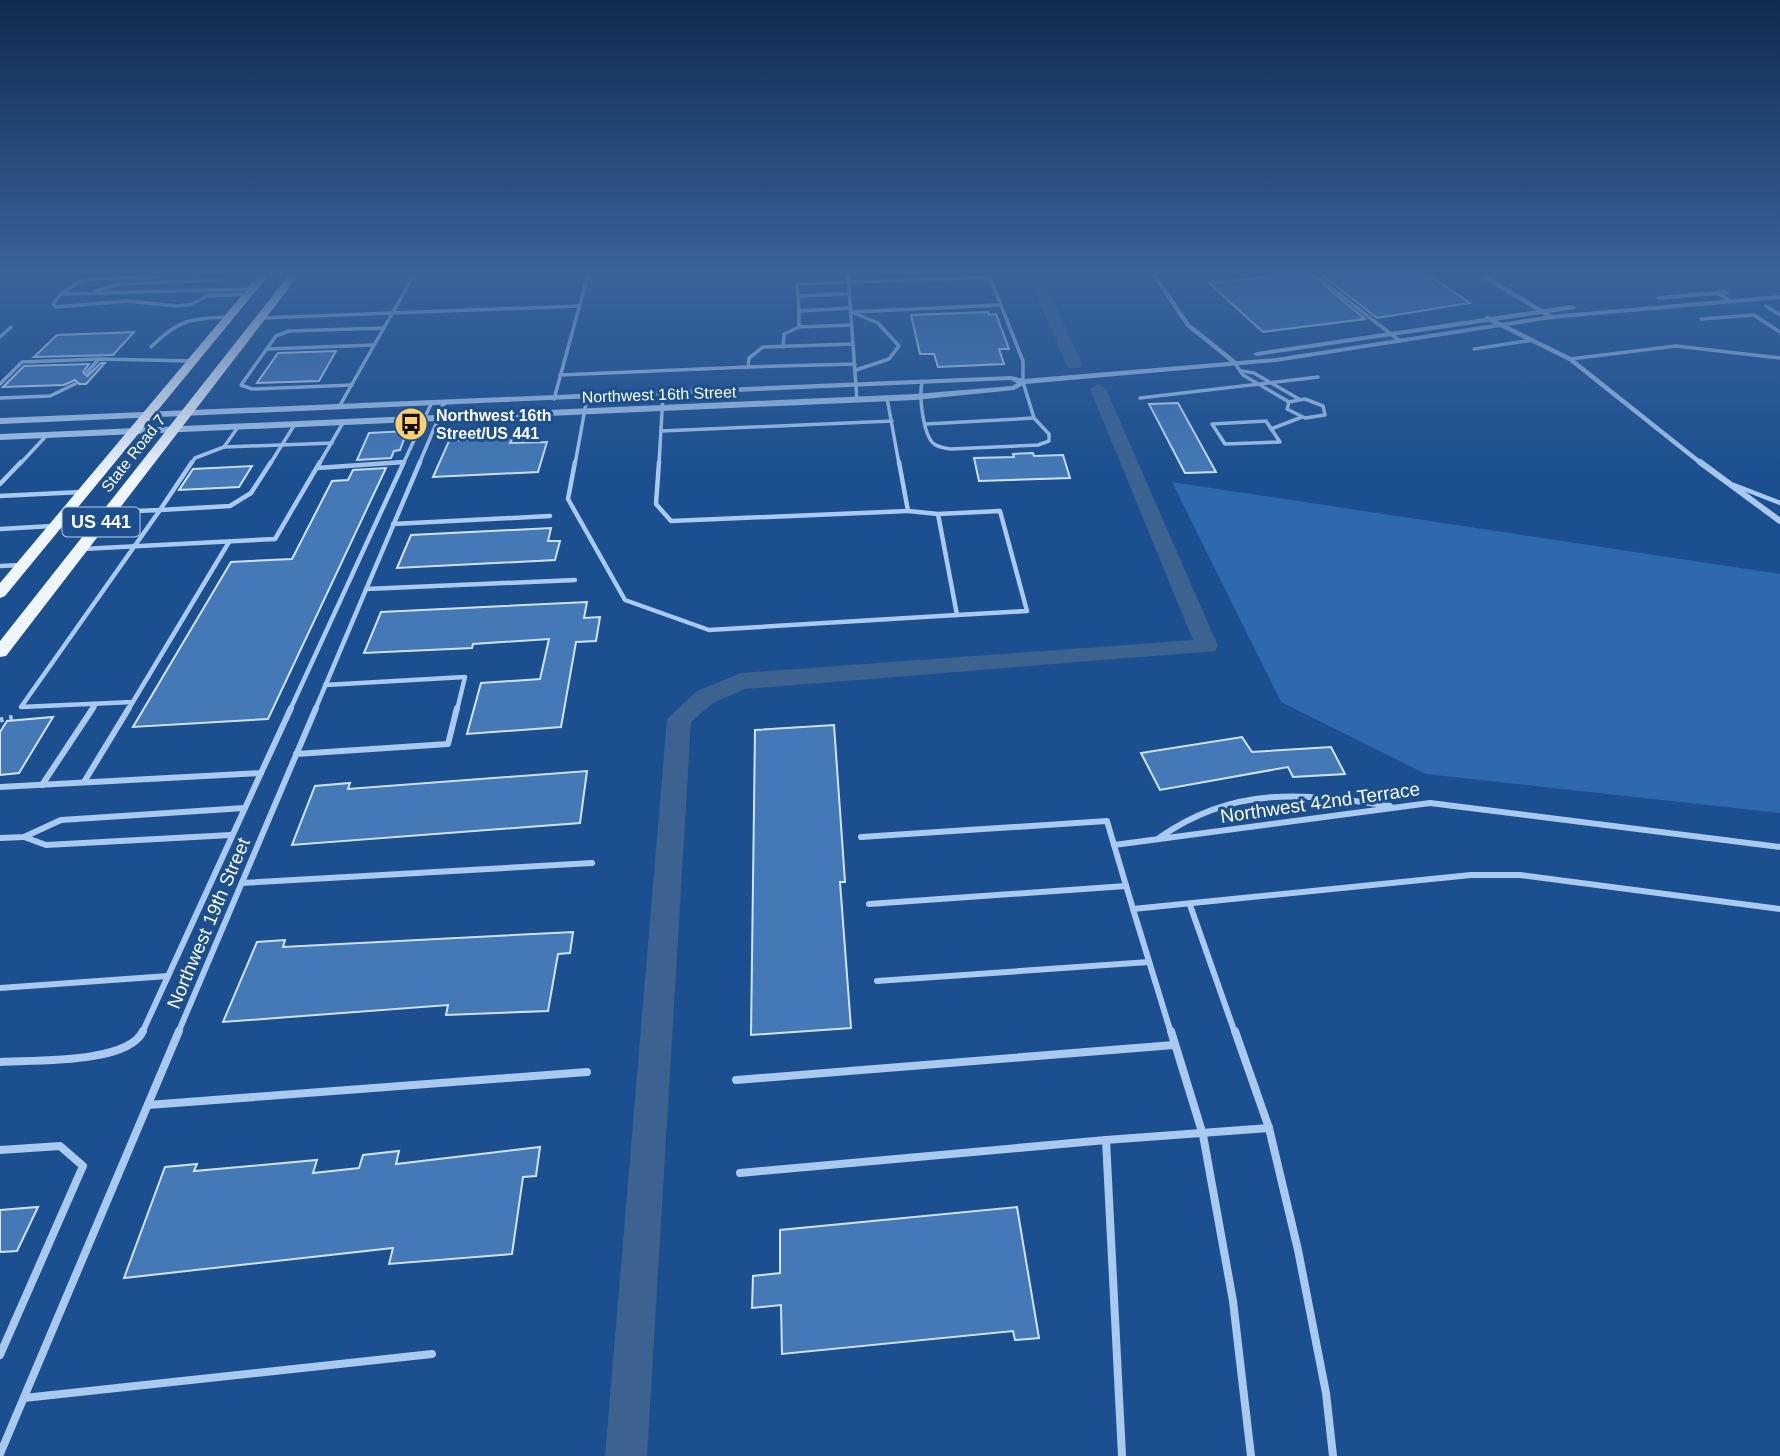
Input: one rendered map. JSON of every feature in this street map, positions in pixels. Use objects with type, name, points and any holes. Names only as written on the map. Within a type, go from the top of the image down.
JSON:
[{"type":"main road","name":"State Road 7","points":[[0,593],[207,343]]},
{"type":"main road","name":"State Road 7","points":[[0,652],[241,343]]},
{"type":"street","points":[[1210,343],[1234,362]]},
{"type":"street","name":"Northwest 16th Street","points":[[1234,362],[1258,354],[1327,343]]},
{"type":"street","name":"Northwest 16th Street","points":[[0,421],[1011,378],[1023,382],[1276,360],[1387,343]]},
{"type":"street","points":[[1539,343],[1570,359],[1726,482],[1780,521]]},
{"type":"street","name":"Northwest 16th Street","points":[[0,437],[919,397],[1014,388],[1023,382]]},
{"type":"street","points":[[551,412],[554,399]]},
{"type":"street","name":"Northwest 19th Street","points":[[439,417],[444,403]]},
{"type":"lane","points":[[151,346],[154,343]]},
{"type":"lane","points":[[271,343],[241,385],[252,389],[352,385]]},
{"type":"lane","points":[[554,399],[569,343]]},
{"type":"lane","points":[[783,343],[783,347]]},
{"type":"lane","points":[[856,370],[889,359],[899,346],[896,343]]},
{"type":"lane","points":[[922,383],[919,397],[930,440],[936,446],[950,449],[1038,445],[1049,441],[1049,434],[1034,418],[1023,382],[1023,361],[1017,343]]},
{"type":"lane","points":[[1474,349],[1514,343]]},
{"type":"lane","points":[[748,368],[749,358],[763,348],[853,344],[858,400]]},
{"type":"lane","points":[[267,349],[374,345]]},
{"type":"lane","points":[[338,407],[374,345]]},
{"type":"lane","points":[[1570,359],[1676,346],[1780,358]]},
{"type":"lane","points":[[87,372],[100,359]]},
{"type":"lane","points":[[0,384],[22,362],[100,359],[192,361]]},
{"type":"lane","points":[[1234,362],[1243,375],[1260,386],[1289,402],[1299,399]]},
{"type":"lane","points":[[560,375],[855,364]]},
{"type":"lane","points":[[1242,371],[1254,373],[1299,399],[1318,403],[1326,409],[1321,417],[1302,417],[1271,429]]},
{"type":"lane","points":[[1140,398],[1260,386],[1318,377]]},
{"type":"lane","points":[[0,398],[48,396],[67,391],[75,384]]},
{"type":"lane","points":[[587,398],[568,499],[625,600],[709,630],[1027,611],[1000,512],[938,514],[908,511],[671,522],[656,504],[663,394]]},
{"type":"lane","points":[[887,398],[908,511]]},
{"type":"lane","points":[[1289,402],[1287,409],[1302,417]]},
{"type":"lane","points":[[0,1062],[108,1055],[140,1038],[431,404]]},
{"type":"lane","name":"Northwest 19th Street","points":[[0,1454],[439,417]]},
{"type":"lane","points":[[926,424],[1034,418]]},
{"type":"lane","points":[[661,431],[892,421]]},
{"type":"lane","points":[[1266,421],[1271,429],[1280,442],[1225,444],[1212,424],[1266,421]]},
{"type":"lane","points":[[80,550],[275,539],[344,422]]},
{"type":"lane","points":[[109,512],[230,506],[251,493],[295,424]]},
{"type":"lane","points":[[225,447],[238,427]]},
{"type":"lane","points":[[0,484],[47,435]]},
{"type":"lane","points":[[132,702],[21,707],[137,547],[195,458],[225,447],[332,443]]},
{"type":"lane","points":[[317,468],[403,464]]},
{"type":"lane","points":[[1726,482],[1780,503]]},
{"type":"lane","points":[[0,496],[84,492]]},
{"type":"lane","points":[[938,514],[957,615]]},
{"type":"lane","points":[[393,524],[550,516]]},
{"type":"lane","points":[[0,529],[55,526]]},
{"type":"lane","points":[[84,782],[229,542]]},
{"type":"lane","points":[[0,566],[23,565]]},
{"type":"lane","points":[[366,589],[575,580]]},
{"type":"lane","points":[[296,754],[449,744],[465,677],[325,685]]},
{"type":"lane","points":[[42,785],[96,704]]},
{"type":"lane","points":[[0,787],[261,773]]},
{"type":"lane","points":[[1158,839],[1179,821],[1229,802],[1265,794],[1320,794],[1396,807]]},
{"type":"lane","name":"Northwest 42nd Terrace","points":[[1114,845],[1430,803],[1780,847]]},
{"type":"lane","points":[[0,838],[24,837],[61,820],[244,807]]},
{"type":"lane","points":[[861,837],[1107,821],[1203,1135],[1233,1301],[1251,1456]]},
{"type":"lane","points":[[24,837],[46,845],[231,835]]},
{"type":"lane","points":[[242,883],[592,863]]},
{"type":"lane","points":[[1133,909],[1483,875],[1520,875],[1780,909]]},
{"type":"lane","points":[[869,904],[1126,886]]},
{"type":"lane","points":[[1190,905],[1269,1128],[1298,1250],[1326,1393],[1333,1456]]},
{"type":"lane","points":[[877,981],[1149,961]]},
{"type":"lane","points":[[0,988],[168,976]]},
{"type":"lane","points":[[736,1080],[1174,1045]]},
{"type":"lane","points":[[148,1105],[587,1072]]},
{"type":"lane","points":[[740,1172],[1269,1128]]},
{"type":"lane","points":[[1106,1140],[1122,1456]]},
{"type":"lane","points":[[0,1150],[60,1146],[83,1166],[0,1355]]},
{"type":"lane","points":[[0,1334],[10,1332]]},
{"type":"lane","points":[[24,1398],[432,1354]]},
{"type":"shaded area","points":[[1172,482],[1780,574],[1780,813],[1426,774],[1281,702]]},
{"type":"building","points":[[49,343],[124,343],[113,355],[34,357]]},
{"type":"building","points":[[917,343],[1007,343],[1009,349],[999,349],[1004,364],[938,367],[934,354],[920,354]]},
{"type":"building","points":[[336,351],[319,381],[257,383],[278,353]]},
{"type":"building","points":[[101,363],[105,363],[86,384],[79,384],[75,380],[64,385],[3,387],[24,366],[89,364],[83,372],[87,376]]},
{"type":"building","points":[[1178,403],[1216,472],[1185,473],[1149,404]]},
{"type":"building","points":[[407,431],[400,450],[394,451],[391,458],[357,460],[369,433]]},
{"type":"building","points":[[513,437],[510,443],[547,442],[538,472],[433,477],[449,441]]},
{"type":"building","points":[[1033,453],[1034,456],[1063,455],[1070,478],[979,481],[974,458],[1014,457],[1013,454]]},
{"type":"building","points":[[252,466],[239,487],[179,490],[193,469]]},
{"type":"building","points":[[386,468],[268,719],[133,727],[231,562],[292,559],[332,481],[348,480],[353,470]]},
{"type":"building","points":[[551,528],[548,541],[560,541],[555,560],[397,568],[411,535]]},
{"type":"building","points":[[587,602],[584,618],[600,617],[596,641],[576,642],[561,727],[467,734],[481,683],[540,679],[549,639],[473,644],[472,648],[364,653],[381,612]]},
{"type":"building","points":[[53,717],[19,773],[0,775],[0,732],[7,721]]},
{"type":"building","points":[[834,725],[845,882],[840,882],[851,1028],[751,1035],[755,730]]},
{"type":"building","points":[[1242,737],[1252,752],[1331,747],[1345,774],[1293,777],[1288,767],[1160,790],[1141,753]]},
{"type":"building","points":[[587,771],[580,823],[292,845],[315,786],[350,783],[348,789]]},
{"type":"building","points":[[573,932],[570,953],[558,954],[548,1011],[446,1015],[448,1005],[223,1022],[257,942],[285,940],[283,947]]},
{"type":"building","points":[[540,1147],[536,1176],[523,1177],[512,1254],[389,1264],[393,1248],[124,1278],[165,1167],[197,1164],[194,1171],[317,1160],[313,1173],[359,1168],[363,1155],[399,1151],[396,1164]]},
{"type":"building","points":[[38,1207],[17,1251],[0,1252],[0,1210]]},
{"type":"building","points":[[1017,1207],[1039,1338],[1015,1340],[1013,1331],[782,1354],[781,1305],[752,1308],[753,1276],[780,1273],[780,1230]]},
{"type":"waterway","points":[[1065,343],[1075,365]]},
{"type":"waterway","points":[[626,1456],[679,719],[705,697],[741,681],[1207,646],[1098,389]]},
{"type":"place","name":"Northwest 16th Street/US 441","points":[[411,424]]}]
